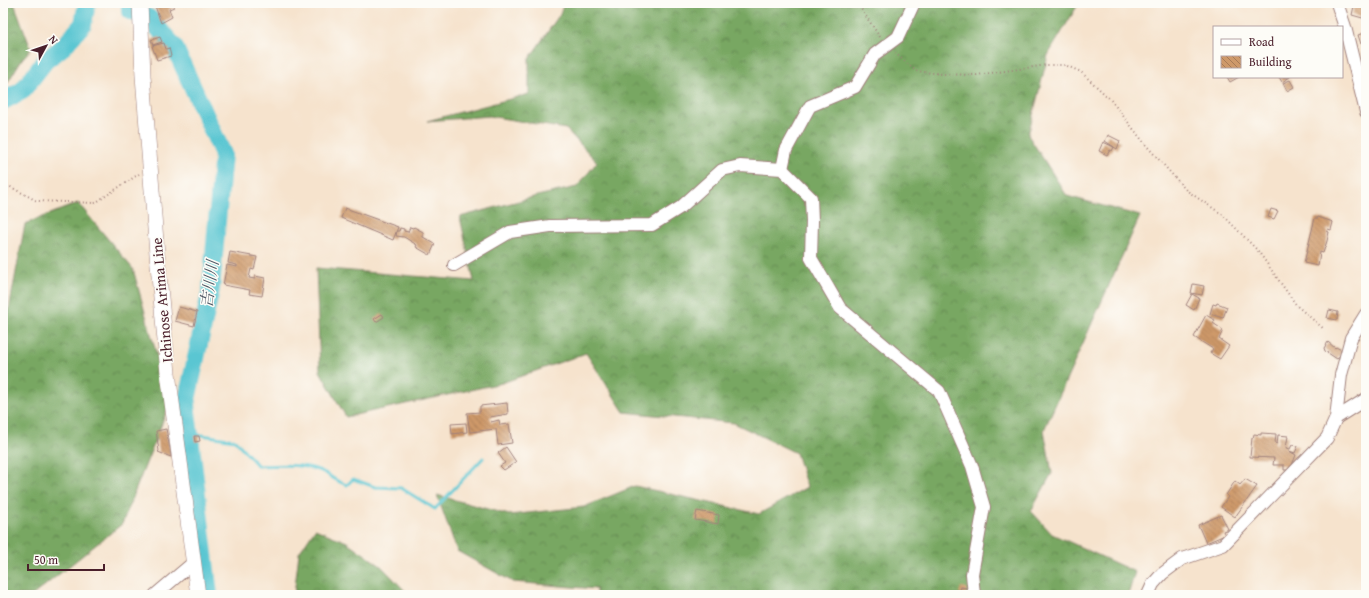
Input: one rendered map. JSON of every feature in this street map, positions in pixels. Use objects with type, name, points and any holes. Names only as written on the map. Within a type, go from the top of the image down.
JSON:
[{"type":"main road","name":"Ichinose Arima Line","points":[[141,12],[143,76],[168,373],[198,595]]},
{"type":"street","points":[[782,169],[786,150],[810,106],[855,87],[875,54],[898,37],[914,3]]},
{"type":"street","points":[[1337,3],[1345,26],[1366,112]]},
{"type":"street","points":[[454,265],[510,232],[550,226],[652,225],[681,207],[722,170],[740,166],[782,169],[811,198],[811,258],[840,308],[939,391],[972,466],[984,507],[972,574],[974,595]]},
{"type":"street","points":[[1148,595],[1153,584],[1162,574],[1182,559],[1223,545],[1327,438],[1336,418],[1341,375],[1351,338],[1366,314]]},
{"type":"street","points":[[1336,418],[1366,399]]},
{"type":"street","points":[[155,595],[194,562]]},
{"type":"path","points":[[857,3],[886,45],[916,71],[977,75],[1047,65],[1065,65],[1081,72],[1110,98],[1145,144],[1186,190],[1223,215],[1258,250],[1297,306],[1324,329]]},
{"type":"path","points":[[3,186],[7,185],[37,201],[95,204],[135,175],[151,168]]},
{"type":"green space","points":[[3,3],[14,3],[31,49],[22,59],[3,90]]},
{"type":"green space","points":[[564,3],[1079,3],[1048,55],[1028,135],[1067,196],[1140,216],[1044,430],[1052,473],[1031,511],[1052,534],[1135,572],[1128,595],[596,595],[596,589],[513,582],[457,551],[437,495],[509,515],[584,507],[635,486],[759,514],[807,487],[796,453],[734,423],[624,412],[586,353],[502,383],[346,417],[320,371],[316,268],[474,281],[460,217],[537,196],[577,187],[597,162],[566,129],[489,116],[427,121],[529,94],[529,59],[560,14]]},
{"type":"green space","points":[[78,203],[133,269],[170,403],[122,524],[33,595],[3,595],[3,341],[25,224]]},
{"type":"green space","points":[[315,529],[347,542],[381,566],[409,595],[294,595],[299,553]]},
{"type":"building","points":[[154,3],[172,3],[174,7],[169,9],[172,17],[161,23]]},
{"type":"building","points":[[1352,3],[1366,3],[1366,19],[1352,15],[1354,6],[1351,6]]},
{"type":"building","points":[[1366,32],[1366,43],[1361,44],[1358,35]]},
{"type":"building","points":[[160,37],[162,42],[153,45],[151,40]]},
{"type":"building","points":[[164,43],[166,49],[169,48],[171,56],[157,60],[152,46]]},
{"type":"building","points":[[1366,48],[1366,59],[1363,60],[1363,49]]},
{"type":"building","points":[[1228,78],[1237,78],[1230,82]]},
{"type":"building","points":[[1280,78],[1288,78],[1282,82]]},
{"type":"building","points":[[1290,80],[1294,87],[1287,91],[1283,83]]},
{"type":"building","points":[[1108,135],[1120,141],[1117,149],[1105,141]]},
{"type":"building","points":[[1103,142],[1114,147],[1107,155],[1099,151]]},
{"type":"building","points":[[345,208],[398,227],[393,240],[341,218]]},
{"type":"building","points":[[1271,209],[1278,211],[1274,219],[1268,217]]},
{"type":"building","points":[[1318,217],[1333,222],[1331,230],[1328,229],[1327,231],[1329,232],[1327,241],[1323,253],[1320,252],[1318,266],[1304,263],[1315,218]]},
{"type":"building","points":[[410,227],[414,227],[423,232],[423,237],[435,244],[430,255],[416,247],[417,245],[404,237],[396,236],[397,231],[399,231],[400,228],[408,232]]},
{"type":"building","points":[[230,252],[257,257],[254,270],[251,269],[249,278],[255,279],[255,276],[265,278],[262,296],[249,294],[250,290],[223,285],[227,265],[237,267],[237,265],[228,263]]},
{"type":"building","points":[[1193,284],[1204,286],[1202,295],[1191,293]]},
{"type":"building","points":[[1192,294],[1199,298],[1194,310],[1186,305]]},
{"type":"building","points":[[1217,303],[1227,307],[1223,318],[1210,314],[1213,304],[1216,305]]},
{"type":"building","points":[[179,307],[197,312],[194,326],[175,321]]},
{"type":"building","points":[[1329,310],[1338,312],[1337,320],[1327,318]]},
{"type":"building","points":[[382,314],[384,317],[376,322],[374,319]]},
{"type":"building","points":[[1206,315],[1215,320],[1213,323],[1223,330],[1219,339],[1229,346],[1220,359],[1210,353],[1213,349],[1194,337]]},
{"type":"building","points":[[1328,342],[1335,348],[1336,347],[1343,351],[1337,359],[1325,351],[1324,348]]},
{"type":"building","points":[[507,403],[508,414],[490,417],[491,422],[499,420],[500,425],[509,424],[512,443],[498,445],[496,429],[470,432],[467,413],[480,412],[480,406]]},
{"type":"building","points":[[466,423],[467,432],[452,434],[451,424]]},
{"type":"building","points":[[166,429],[171,457],[158,452],[156,431]]},
{"type":"building","points":[[1261,433],[1276,434],[1275,443],[1277,444],[1278,435],[1288,436],[1286,448],[1290,449],[1292,445],[1298,446],[1295,453],[1289,451],[1296,455],[1290,470],[1284,470],[1284,465],[1273,465],[1274,458],[1250,457],[1252,438],[1254,434],[1261,435]]},
{"type":"building","points":[[194,436],[199,436],[200,441],[195,442]]},
{"type":"building","points":[[506,447],[516,462],[504,470],[500,466],[505,463],[498,453]]},
{"type":"building","points":[[1245,479],[1257,486],[1235,517],[1221,507],[1228,497],[1226,495],[1235,481],[1240,485]]},
{"type":"building","points":[[697,511],[719,515],[718,524],[695,520]]},
{"type":"building","points":[[1221,515],[1228,529],[1223,531],[1225,535],[1206,543],[1198,525]]},
{"type":"building","points":[[961,587],[967,588],[966,595],[959,593]]},
{"type":"waterway","points":[[3,101],[22,91],[46,60],[63,47],[83,24],[87,3]]},
{"type":"waterway","name":"吉川川","points":[[130,3],[130,11],[149,18],[174,46],[223,154],[211,289],[186,404],[209,595]]},
{"type":"waterway","points":[[189,433],[235,440],[258,466],[301,466],[318,470],[347,485],[353,479],[375,487],[401,488],[435,509],[483,458]]}]
